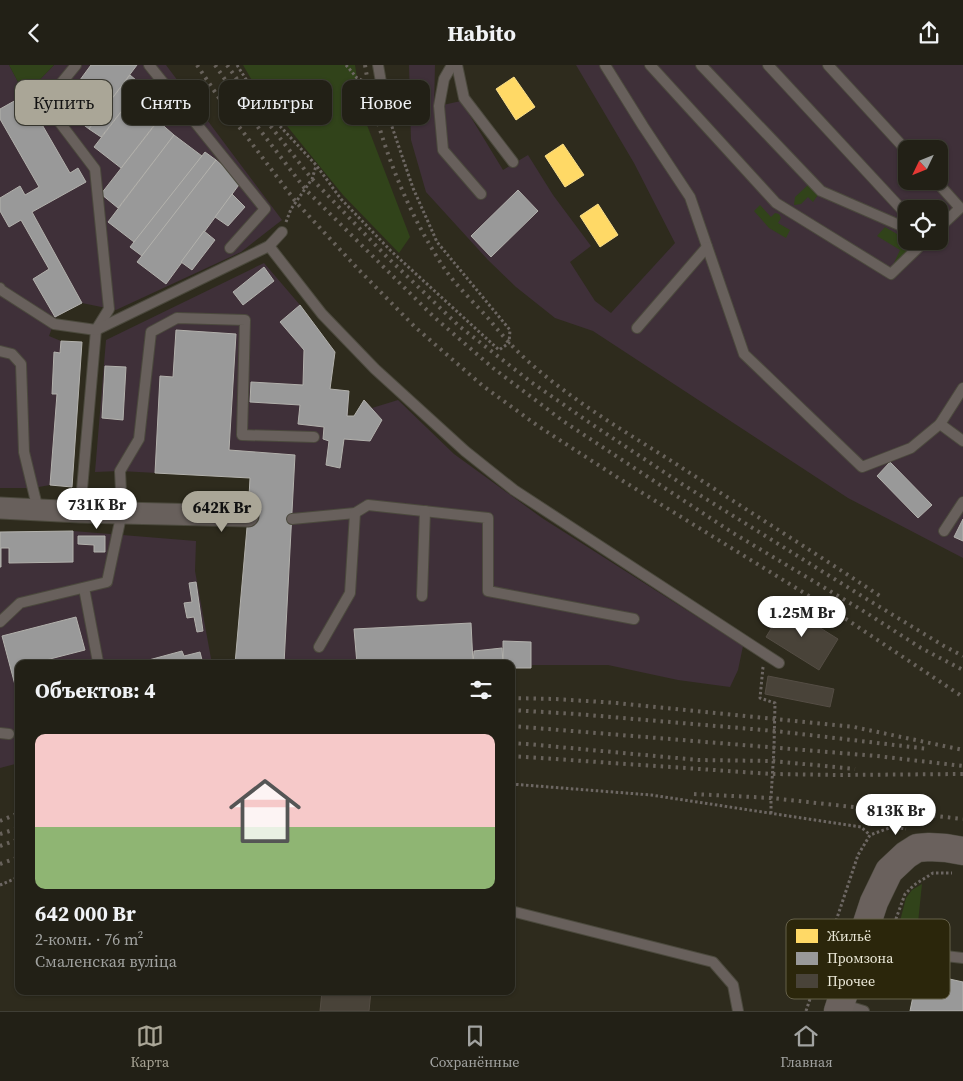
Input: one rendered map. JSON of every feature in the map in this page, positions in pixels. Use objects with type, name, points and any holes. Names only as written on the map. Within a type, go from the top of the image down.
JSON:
[{"type":"main road","points":[[873,919],[874,902],[889,871],[906,855],[917,848],[946,848],[958,862]]},
{"type":"street","points":[[0,508],[248,515]]},
{"type":"lane","points":[[76,65],[45,103],[95,169],[109,309],[96,330],[80,511]]},
{"type":"lane","points":[[149,65],[264,209],[230,248]]},
{"type":"lane","points":[[378,65],[381,80]]},
{"type":"lane","points":[[452,65],[444,79],[439,106],[444,150],[481,193]]},
{"type":"lane","points":[[457,65],[464,99],[513,162]]},
{"type":"lane","points":[[605,65],[690,197],[744,354],[862,467],[912,448],[940,424],[963,388]]},
{"type":"lane","points":[[650,65],[776,203],[891,274],[916,250]]},
{"type":"lane","points":[[701,65],[821,191],[898,225]]},
{"type":"lane","points":[[768,65],[898,205]]},
{"type":"lane","points":[[828,65],[898,141]]},
{"type":"lane","points":[[944,190],[960,207],[948,219]]},
{"type":"lane","points":[[0,288],[54,324],[96,330],[269,246],[282,232]]},
{"type":"lane","points":[[269,246],[322,313],[375,369],[465,451],[514,490],[780,663]]},
{"type":"lane","points":[[637,328],[707,247]]},
{"type":"lane","points":[[0,622],[20,603],[108,582],[122,512],[120,471],[139,439],[152,331],[177,318],[245,320],[242,435],[314,437]]},
{"type":"lane","points":[[0,351],[12,354],[21,365],[24,452],[38,510]]},
{"type":"lane","points":[[940,424],[963,441]]},
{"type":"lane","points":[[944,531],[963,501]]},
{"type":"lane","points":[[292,519],[355,513],[368,505],[488,518],[488,591],[634,619]]},
{"type":"lane","points":[[422,596],[425,511]]},
{"type":"lane","points":[[319,647],[350,593],[355,513]]},
{"type":"lane","points":[[84,588],[97,660]]},
{"type":"lane","points":[[515,912],[713,962],[733,985],[738,1011]]},
{"type":"lane","points":[[950,956],[963,958]]},
{"type":"path","points":[[237,65],[266,111],[316,165],[341,199],[391,251],[499,350],[508,343],[510,330],[437,242],[413,188],[392,125]]},
{"type":"path","points":[[346,65],[350,69]]},
{"type":"path","points":[[282,232],[291,209],[312,179],[316,165]]},
{"type":"path","points":[[765,655],[760,698],[775,703],[771,814]]},
{"type":"path","points":[[515,784],[651,795],[861,827],[870,835]]},
{"type":"path","points":[[889,919],[905,894],[914,885],[933,873],[958,862]]},
{"type":"path","points":[[0,885],[15,879]]},
{"type":"shaded area","points":[[0,65],[9,65],[17,80],[15,80],[15,125],[112,125],[112,80],[40,80],[54,65],[166,65],[177,80],[122,80],[122,125],[209,125],[209,122],[282,220],[241,252],[116,310],[82,303],[56,317],[49,336],[61,341],[82,342],[72,487],[50,485],[33,488],[0,488]]},
{"type":"shaded area","points":[[409,65],[435,65],[434,107],[461,101],[503,170],[528,155],[553,195],[591,246],[570,262],[595,301],[611,313],[675,243],[634,163],[576,65],[963,65],[963,558],[848,498],[593,331],[555,318],[516,287],[488,260],[426,192],[411,140],[411,125],[430,125],[430,80],[409,80]]},
{"type":"shaded area","points":[[264,263],[300,305],[335,352],[330,389],[349,391],[348,416],[354,416],[364,400],[372,408],[398,400],[454,454],[542,518],[743,646],[738,670],[730,687],[678,680],[608,665],[532,665],[531,668],[515,668],[515,660],[235,660],[250,478],[120,471],[95,472],[106,340]]},
{"type":"shaded area","points":[[73,531],[196,541],[195,571],[211,660],[15,660],[15,764],[0,768],[0,532]]},
{"type":"green space","points":[[9,65],[54,65],[40,80],[17,80]]},
{"type":"green space","points":[[243,65],[355,65],[357,80],[342,80],[342,125],[367,125],[410,237],[399,253],[343,195],[286,125],[332,125],[332,80],[252,80]]},
{"type":"green space","points":[[808,185],[818,185],[818,195],[813,202],[808,197],[801,204],[794,205],[795,197]]},
{"type":"green space","points":[[760,205],[771,217],[775,213],[779,214],[781,218],[778,223],[790,230],[786,238],[769,228],[754,211]]},
{"type":"green space","points":[[885,227],[898,235],[898,249],[877,236]]},
{"type":"green space","points":[[900,250],[909,250],[899,263],[894,263]]},
{"type":"green space","points":[[922,884],[918,919],[900,919],[906,898],[912,890]]},
{"type":"building: Жильё","points":[[514,77],[535,107],[516,120],[496,89]]},
{"type":"building: Жильё","points":[[563,144],[584,175],[565,187],[545,156]]},
{"type":"building: Жильё","points":[[598,204],[618,235],[600,247],[580,216]]},
{"type":"building: Промзона","points":[[91,65],[137,65],[126,80],[122,80],[122,85],[112,98],[112,80],[80,80]]},
{"type":"building: Промзона","points":[[130,75],[136,80],[126,80]]},
{"type":"building: Промзона","points":[[122,86],[122,110],[112,123],[112,99]]},
{"type":"building: Промзона","points":[[15,101],[15,125],[42,125],[70,173],[78,168],[86,182],[32,212],[82,303],[55,317],[33,279],[49,269],[21,220],[9,227],[0,211],[0,198],[20,186],[25,195],[39,187],[0,119],[0,109]]},
{"type":"building: Промзона","points":[[122,111],[122,125],[154,125],[121,168],[94,147]]},
{"type":"building: Промзона","points":[[84,125],[92,125],[89,129]]},
{"type":"building: Промзона","points":[[92,125],[110,125],[101,137],[89,129]]},
{"type":"building: Промзона","points":[[155,125],[163,125],[174,135],[118,208],[101,194]]},
{"type":"building: Промзона","points":[[174,135],[202,156],[134,242],[108,222]]},
{"type":"building: Промзона","points":[[205,152],[216,160],[142,256],[130,247]]},
{"type":"building: Промзона","points":[[216,160],[241,182],[166,284],[137,262]]},
{"type":"building: Промзона","points":[[518,190],[538,211],[491,257],[471,236]]},
{"type":"building: Промзона","points":[[232,194],[245,207],[228,226],[215,217]]},
{"type":"building: Промзона","points":[[204,231],[215,240],[192,270],[181,262]]},
{"type":"building: Промзона","points":[[264,267],[274,281],[243,305],[233,292]]},
{"type":"building: Промзона","points":[[300,305],[335,352],[330,389],[349,391],[347,416],[354,416],[364,400],[382,420],[370,441],[344,439],[340,468],[326,465],[329,441],[323,439],[324,427],[298,424],[300,405],[250,402],[251,382],[303,385],[304,350],[280,322]]},
{"type":"building: Промзона","points":[[176,330],[236,334],[229,450],[295,455],[284,660],[235,660],[250,478],[155,473],[160,376],[173,377]]},
{"type":"building: Промзона","points":[[61,341],[82,342],[72,487],[50,485],[57,394],[52,394],[54,352],[60,353]]},
{"type":"building: Промзона","points":[[105,366],[126,367],[123,420],[102,418]]},
{"type":"building: Промзона","points":[[890,462],[932,505],[918,518],[877,476]]},
{"type":"building: Промзона","points":[[963,519],[963,541],[954,537]]},
{"type":"building: Промзона","points":[[73,531],[73,562],[9,563],[9,548],[1,548],[0,567],[0,532]]},
{"type":"building: Промзона","points":[[78,536],[105,536],[105,552],[94,552],[94,545],[78,544]]},
{"type":"building: Промзона","points":[[196,582],[203,631],[197,632],[194,617],[187,618],[184,603],[192,602],[189,583]]},
{"type":"building: Промзона","points":[[76,617],[85,650],[46,660],[15,660],[15,685],[2,636]]},
{"type":"building: Промзона","points":[[471,623],[473,660],[357,660],[354,629]]},
{"type":"building: Промзона","points":[[503,641],[531,642],[531,668],[515,668],[515,660],[503,660]]},
{"type":"building: Промзона","points":[[502,648],[503,660],[473,660],[474,651]]},
{"type":"building: Промзона","points":[[182,651],[184,656],[200,652],[202,660],[149,660]]},
{"type":"building: Промзона","points":[[950,979],[963,982],[963,1011],[910,1011],[912,999],[950,999]]},
{"type":"building: Прочее","points":[[785,606],[838,639],[819,670],[766,637]]},
{"type":"building: Прочее","points":[[768,676],[834,689],[830,707],[765,694]]},
{"type":"building: Прочее","points":[[322,995],[371,995],[369,1011],[320,1011]]},
{"type":"railway","points":[[197,65],[231,116],[296,202],[415,327],[483,386],[538,426],[623,481],[843,617],[963,697]]},
{"type":"railway","points":[[215,65],[260,130],[306,190],[434,317],[493,368],[563,421],[733,533],[921,648],[963,670]]},
{"type":"railway","points":[[227,65],[265,119],[312,179],[386,256],[459,326],[531,382],[682,484],[865,598],[963,656]]},
{"type":"railway","points":[[365,65],[370,92],[386,147],[407,202],[420,228],[449,275],[513,347],[546,377],[599,415],[880,596]]},
{"type":"railway","points":[[515,698],[617,703],[854,727],[963,750]]},
{"type":"railway","points":[[515,710],[775,731],[929,749]]},
{"type":"railway","points":[[515,726],[877,756],[963,766]]},
{"type":"railway","points":[[515,743],[698,760],[773,761],[855,769]]},
{"type":"railway","points":[[515,756],[772,774],[963,774]]},
{"type":"railway","points":[[694,794],[771,798],[963,819]]},
{"type":"railway","points":[[0,821],[15,815]]},
{"type":"railway","points":[[0,834],[15,829]]},
{"type":"railway","points":[[0,846],[15,840]]},
{"type":"railway","points":[[0,864],[15,858]]}]
